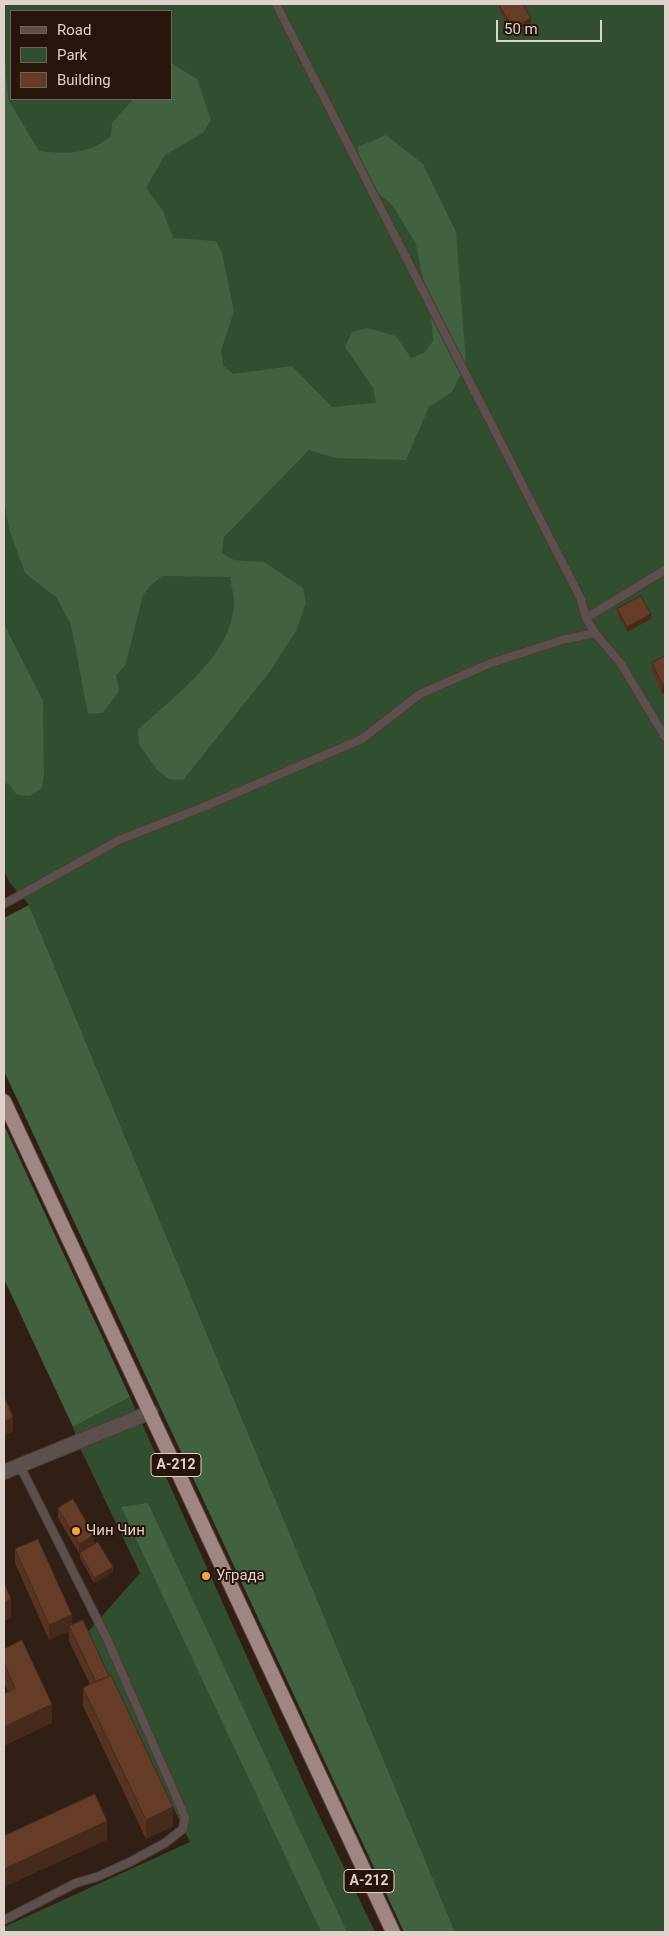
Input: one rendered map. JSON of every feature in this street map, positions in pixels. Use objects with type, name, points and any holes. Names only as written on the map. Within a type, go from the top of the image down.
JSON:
[{"type":"highway","name":"А-212","points":[[4,1101],[393,1932]]},
{"type":"street","points":[[4,1472],[151,1412]]},
{"type":"lane","points":[[276,4],[581,599],[586,618],[595,633],[621,664],[665,737]]},
{"type":"lane","points":[[586,618],[665,570]]},
{"type":"lane","points":[[4,904],[119,840],[201,808],[362,739],[420,694],[491,663],[562,640],[595,633]]},
{"type":"lane","points":[[4,1920],[76,1883],[97,1877],[165,1844],[183,1829],[185,1817],[108,1641],[20,1466]]},
{"type":"green space","points":[[4,4],[665,4],[665,1932],[455,1932],[29,905],[9,882],[4,870]]},
{"type":"green space","points":[[4,49],[8,99],[39,151],[68,153],[94,147],[111,136],[112,123],[132,100],[172,100],[172,64],[197,79],[211,120],[203,133],[165,155],[146,188],[163,211],[173,238],[216,241],[222,253],[234,311],[221,351],[223,365],[233,374],[292,366],[332,407],[376,403],[373,388],[345,347],[352,332],[367,328],[396,336],[411,358],[424,353],[433,341],[432,324],[416,244],[393,206],[360,177],[358,147],[386,135],[423,164],[456,232],[466,364],[452,392],[429,407],[406,460],[335,458],[309,450],[224,537],[222,553],[234,560],[264,562],[303,588],[306,603],[296,631],[271,670],[183,780],[169,779],[157,770],[139,744],[138,730],[197,675],[211,660],[222,643],[230,626],[234,607],[230,577],[162,576],[151,585],[143,595],[125,666],[116,675],[119,691],[103,713],[88,714],[71,625],[57,598],[25,573],[9,529],[4,500]]},
{"type":"green space","points":[[4,624],[43,701],[44,774],[42,788],[30,796],[17,795],[9,784],[4,783]]},
{"type":"green space","points":[[29,905],[455,1932],[404,1932],[4,1071],[4,918]]},
{"type":"green space","points":[[4,1125],[130,1397],[73,1427],[4,1279]]},
{"type":"green space","points":[[130,1397],[311,1799],[375,1932],[4,1932],[4,1927],[190,1842],[88,1632],[140,1573],[79,1446],[73,1427]]},
{"type":"green space","points":[[148,1503],[347,1932],[321,1932],[121,1507]]},
{"type":"building","points":[[523,4],[531,18],[513,28],[499,5]]},
{"type":"building","points":[[641,596],[651,614],[627,627],[617,609]]},
{"type":"building","points":[[665,656],[665,683],[662,684],[652,663]]},
{"type":"building","points":[[4,1396],[13,1417],[4,1422]]},
{"type":"building","points":[[73,1499],[94,1535],[79,1544],[58,1508]]},
{"type":"building","points":[[38,1539],[72,1615],[49,1625],[15,1549]]},
{"type":"building","points":[[98,1542],[113,1567],[94,1578],[80,1553]]},
{"type":"building","points":[[4,1583],[11,1599],[4,1603]]},
{"type":"building","points":[[83,1620],[109,1676],[96,1682],[69,1626]]},
{"type":"building","points":[[22,1640],[52,1704],[4,1727],[4,1694],[15,1688],[4,1663],[4,1649]]},
{"type":"building","points":[[111,1675],[173,1807],[146,1820],[83,1688]]},
{"type":"building","points":[[95,1794],[107,1821],[4,1869],[4,1836]]},
{"type":"place","name":"Чин Чин","points":[[76,1531]]},
{"type":"place","name":"Уграда","points":[[206,1576]]}]
